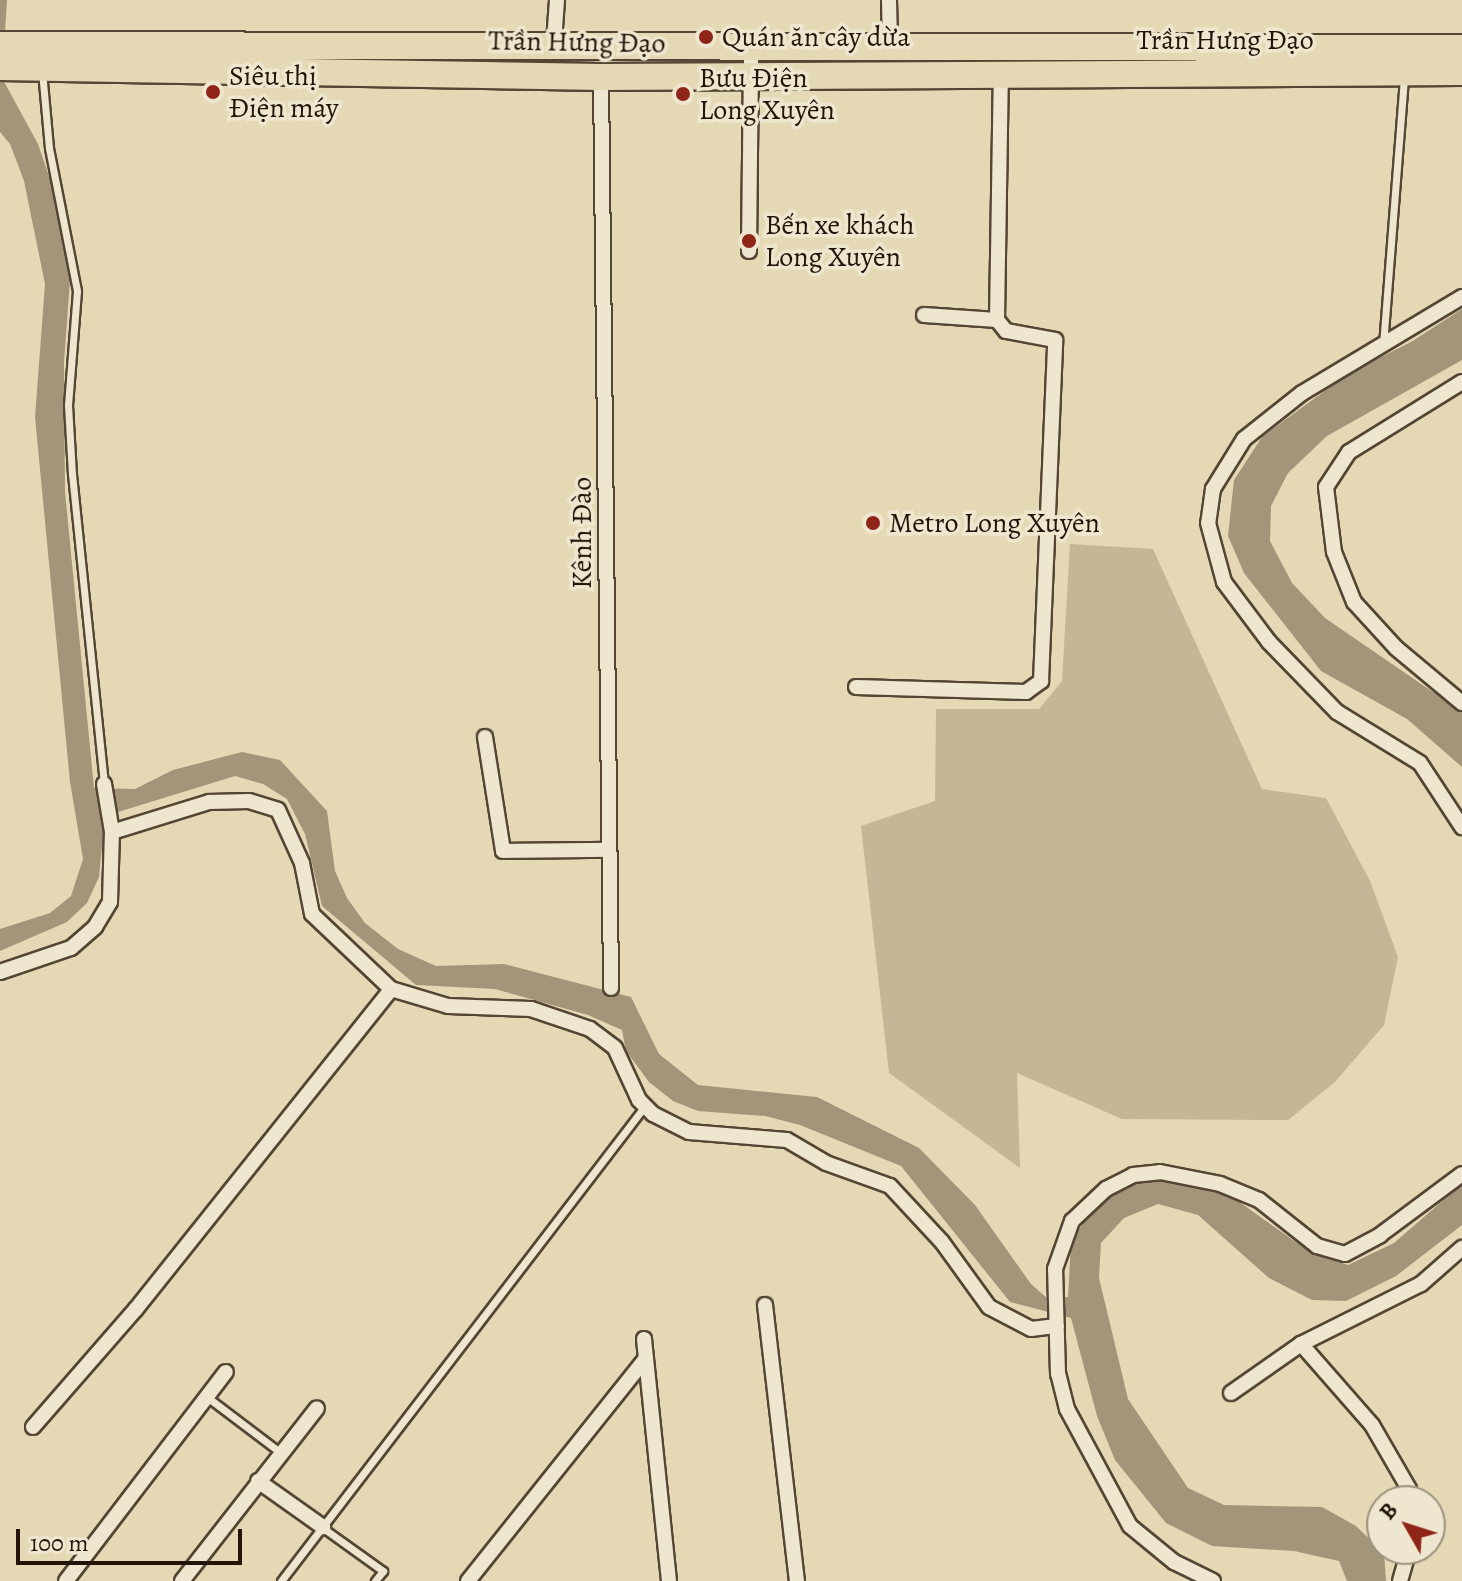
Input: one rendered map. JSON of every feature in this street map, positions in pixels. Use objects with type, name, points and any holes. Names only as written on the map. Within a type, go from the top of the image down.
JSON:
[{"type":"highway","name":"Trần Hưng Đạo","points":[[39,60],[554,42],[1462,48]]},
{"type":"highway","points":[[552,74],[554,42]]},
{"type":"highway","points":[[0,45],[39,60]]},
{"type":"highway","name":"Trần Hưng Đạo","points":[[39,60],[601,77],[1462,72]]},
{"type":"highway","points":[[0,67],[39,60]]},
{"type":"street","points":[[554,42],[557,0]]},
{"type":"street","points":[[889,0],[890,45]]},
{"type":"street","points":[[749,251],[751,45]]},
{"type":"street","points":[[856,687],[1026,692],[1041,681],[1055,340],[1006,331],[997,320],[1001,73]]},
{"type":"street","name":"Kênh Đào","points":[[601,77],[608,534],[606,850],[611,988]]},
{"type":"street","points":[[1462,297],[1302,393],[1244,439],[1213,489],[1208,523],[1224,582],[1269,642],[1337,712],[1420,763],[1462,827]]},
{"type":"street","points":[[924,315],[997,320]]},
{"type":"street","points":[[1462,382],[1349,452],[1326,487],[1334,552],[1354,602],[1396,648],[1462,703]]},
{"type":"street","points":[[485,737],[503,851],[606,850]]},
{"type":"street","points":[[0,972],[71,948],[95,927],[110,902],[112,827],[104,784]]},
{"type":"street","points":[[112,827],[209,802],[249,801],[278,810],[302,863],[312,914],[391,989],[448,1006],[531,1009],[590,1029],[615,1048],[644,1107],[689,1132],[787,1140],[826,1163],[890,1186],[942,1242],[989,1307],[1031,1329],[1057,1324]]},
{"type":"street","points":[[33,1427],[136,1309],[391,989]]},
{"type":"street","points":[[1213,1581],[1174,1562],[1130,1526],[1067,1409],[1058,1374],[1058,1252],[1072,1221],[1097,1195],[1133,1175],[1160,1172],[1220,1184],[1259,1200],[1317,1246],[1345,1254],[1380,1235],[1462,1174]]},
{"type":"street","points":[[1231,1393],[1301,1344],[1421,1284],[1462,1248]]},
{"type":"street","points":[[765,1305],[797,1581]]},
{"type":"street","points":[[644,1339],[669,1581]]},
{"type":"street","points":[[1301,1344],[1372,1425],[1407,1485]]},
{"type":"street","points":[[468,1581],[646,1358]]},
{"type":"street","points":[[66,1581],[226,1372]]},
{"type":"street","points":[[182,1581],[317,1408]]},
{"type":"street","points":[[258,1481],[323,1527]]},
{"type":"lane","points":[[39,60],[49,148],[76,279],[68,405],[72,474],[104,784]]},
{"type":"lane","points":[[1383,346],[1405,72]]},
{"type":"lane","points":[[281,1581],[644,1107]]},
{"type":"lane","points":[[207,1397],[281,1453]]},
{"type":"lane","points":[[323,1527],[383,1571],[375,1581]]},
{"type":"shaded area","points":[[0,0],[7,0],[2,78],[38,144],[51,182],[70,280],[64,362],[65,492],[94,788],[135,789],[173,770],[242,752],[280,760],[327,811],[335,871],[347,898],[365,923],[398,949],[436,966],[504,964],[631,997],[659,1054],[698,1085],[817,1097],[919,1148],[975,1205],[1031,1284],[1048,1299],[1068,1297],[1071,1243],[1094,1205],[1149,1177],[1231,1196],[1307,1250],[1348,1265],[1394,1243],[1462,1184],[1462,1225],[1396,1276],[1346,1301],[1312,1300],[1269,1278],[1198,1215],[1158,1204],[1124,1218],[1101,1243],[1099,1278],[1128,1399],[1188,1488],[1224,1505],[1322,1507],[1356,1526],[1366,1536],[1366,1565],[1385,1565],[1386,1581],[1347,1581],[1339,1561],[1294,1551],[1212,1546],[1166,1523],[1115,1460],[1097,1416],[1071,1318],[1010,1302],[901,1166],[800,1125],[765,1116],[698,1111],[673,1101],[649,1082],[626,1051],[622,1030],[588,1015],[495,989],[416,985],[322,906],[305,834],[287,799],[263,784],[235,776],[105,816],[99,877],[87,903],[67,922],[0,951],[0,929],[50,913],[71,896],[83,859],[70,782],[35,417],[45,284],[24,181],[10,144],[0,132]]},
{"type":"shaded area","points":[[1462,309],[1462,360],[1327,436],[1288,473],[1271,506],[1270,541],[1292,583],[1325,618],[1462,712],[1462,767],[1407,719],[1321,671],[1244,573],[1228,536],[1234,480],[1262,437],[1349,373],[1411,342]]},
{"type":"shaded area","points":[[1070,544],[1153,549],[1262,789],[1326,798],[1370,881],[1398,957],[1384,1025],[1335,1082],[1288,1120],[1122,1119],[1017,1073],[1020,1168],[889,1073],[861,826],[935,801],[936,709],[1039,709],[1062,681]]},
{"type":"place","name":"Quán ăn cây dừa","points":[[706,37]]},
{"type":"place","name":"Siêu thị Điện máy","points":[[213,92]]},
{"type":"place","name":"Bưu Điện Long Xuyên","points":[[683,94]]},
{"type":"place","name":"Bến xe khách Long Xuyên","points":[[749,241]]},
{"type":"place","name":"Metro Long Xuyên","points":[[873,523]]}]
